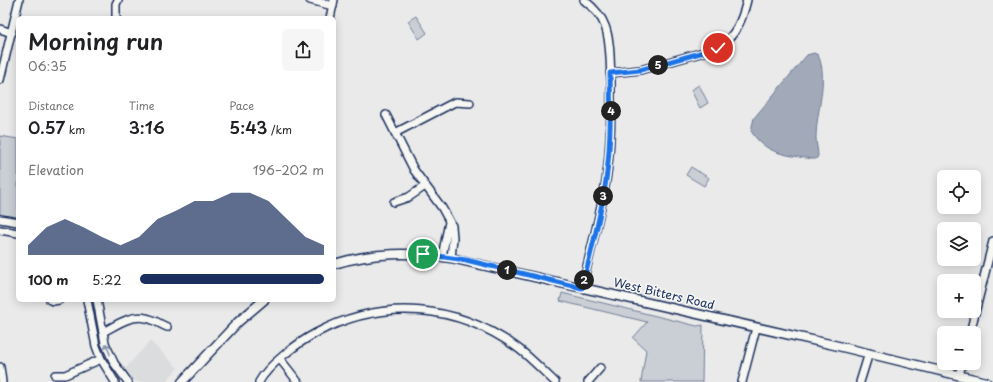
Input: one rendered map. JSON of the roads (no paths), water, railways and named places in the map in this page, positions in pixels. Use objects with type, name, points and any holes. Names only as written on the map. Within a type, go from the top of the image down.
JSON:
[{"type":"main road","name":"West Bitters Road","points":[[336,264],[360,258],[398,253],[442,256],[868,353],[986,382]]},
{"type":"main road","points":[[182,382],[238,322],[262,302]]},
{"type":"street","points":[[0,80],[19,0]]},
{"type":"street","points":[[116,16],[116,4],[118,0]]},
{"type":"street","points":[[310,0],[333,3],[330,16]]},
{"type":"street","points":[[582,288],[606,181],[610,145],[611,108],[608,37],[605,26],[596,11],[584,0]]},
{"type":"street","points":[[610,73],[640,70],[718,48],[729,40],[742,21],[747,0]]},
{"type":"street","points":[[0,28],[12,33]]},
{"type":"street","points":[[395,133],[455,102],[470,103]]},
{"type":"street","points":[[386,115],[414,170],[442,208],[449,222],[451,258]]},
{"type":"street","points":[[394,202],[409,197],[425,186]]},
{"type":"street","points":[[0,219],[16,222]]},
{"type":"street","points":[[0,230],[16,233]]},
{"type":"street","points":[[442,256],[450,233]]},
{"type":"street","points":[[972,326],[993,241]]},
{"type":"street","points":[[115,382],[101,359],[96,346],[88,304],[98,303],[103,332],[110,355],[128,382]]},
{"type":"street","points":[[259,382],[280,359],[309,337],[351,318],[389,310],[420,310],[446,314],[474,323],[492,332],[519,350],[555,382]]},
{"type":"street","points":[[103,332],[136,317],[144,317],[166,327]]},
{"type":"street","points":[[742,382],[756,328]]},
{"type":"street","points":[[860,382],[868,353]]},
{"type":"street","points":[[55,375],[65,375],[101,359]]},
{"type":"street","points":[[280,359],[298,382]]},
{"type":"street","points":[[0,367],[2,382]]},
{"type":"street","points":[[588,382],[600,368]]},
{"type":"street","points":[[959,376],[960,370]]},
{"type":"water","points":[[814,53],[818,55],[822,74],[816,140],[818,156],[816,159],[786,155],[770,149],[763,145],[751,131],[754,118],[807,55]]}]
